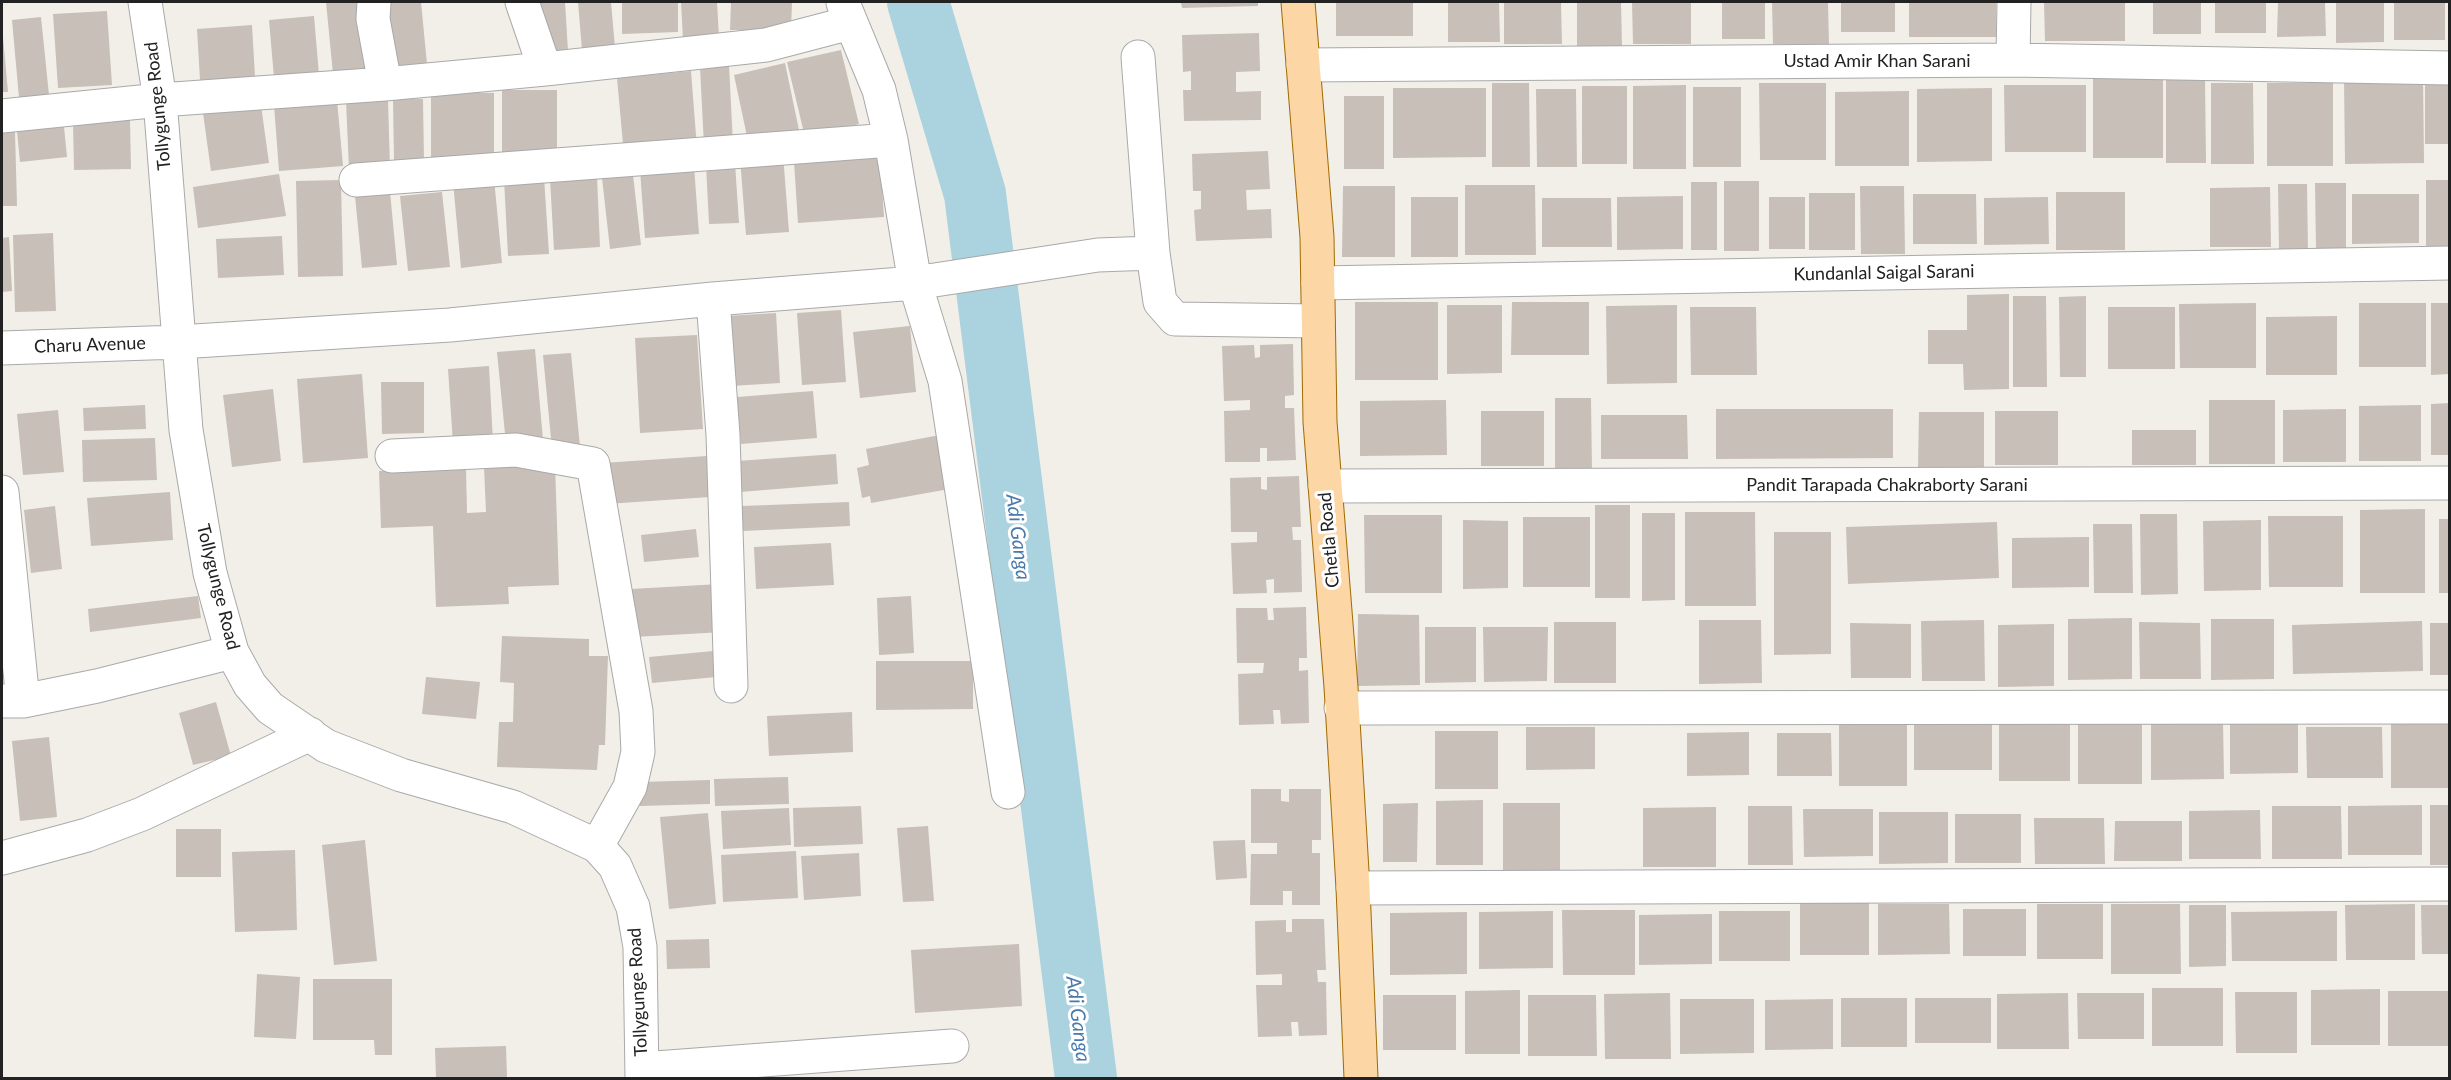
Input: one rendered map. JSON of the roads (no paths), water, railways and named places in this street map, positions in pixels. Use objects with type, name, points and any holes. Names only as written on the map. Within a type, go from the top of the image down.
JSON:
[{"type":"main road","name":"Chetla Road","points":[[1298,2],[1317,237],[1320,422],[1353,888],[1361,1078]]},
{"type":"street","name":"Tollygunge Road","points":[[145,2],[160,100],[186,430],[210,573],[232,651],[250,685],[270,708],[326,746],[401,775],[513,807],[597,846],[615,866],[633,907],[640,947],[642,1074]]},
{"type":"street","points":[[374,2],[373,19],[385,84]]},
{"type":"street","points":[[522,2],[545,69]]},
{"type":"street","points":[[2013,60],[2014,2]]},
{"type":"street","points":[[2,116],[160,100],[385,84],[766,45],[846,12],[879,90],[945,381],[1008,792]]},
{"type":"street","points":[[1138,57],[1153,253],[1160,302],[1176,319],[1318,321]]},
{"type":"street","name":"Ustad Amir Khan Sarani","points":[[1304,65],[2013,60],[2450,68]]},
{"type":"street","points":[[356,180],[891,140]]},
{"type":"street","name":"Charu Avenue","points":[[2,348],[179,342],[450,325],[713,299],[922,282],[1098,255],[1153,253]]},
{"type":"street","name":"Kundanlal Saigal Sarani","points":[[1318,283],[2450,263]]},
{"type":"street","points":[[713,299],[723,435],[731,686]]},
{"type":"street","points":[[392,456],[516,450],[593,464],[636,711],[638,752],[630,787],[597,846]]},
{"type":"street","name":"Pandit Tarapada Chakraborty Sarani","points":[[1324,486],[2450,483]]},
{"type":"street","points":[[2,492],[12,701],[97,686],[232,651]]},
{"type":"street","points":[[1341,708],[2450,707]]},
{"type":"street","points":[[2,858],[87,835],[142,814],[310,734]]},
{"type":"street","points":[[1353,888],[2450,884]]},
{"type":"street","points":[[642,1074],[952,1046]]},
{"type":"waterway","name":"Adi Ganga","points":[[918,2],[975,194],[1086,1078]]}]
